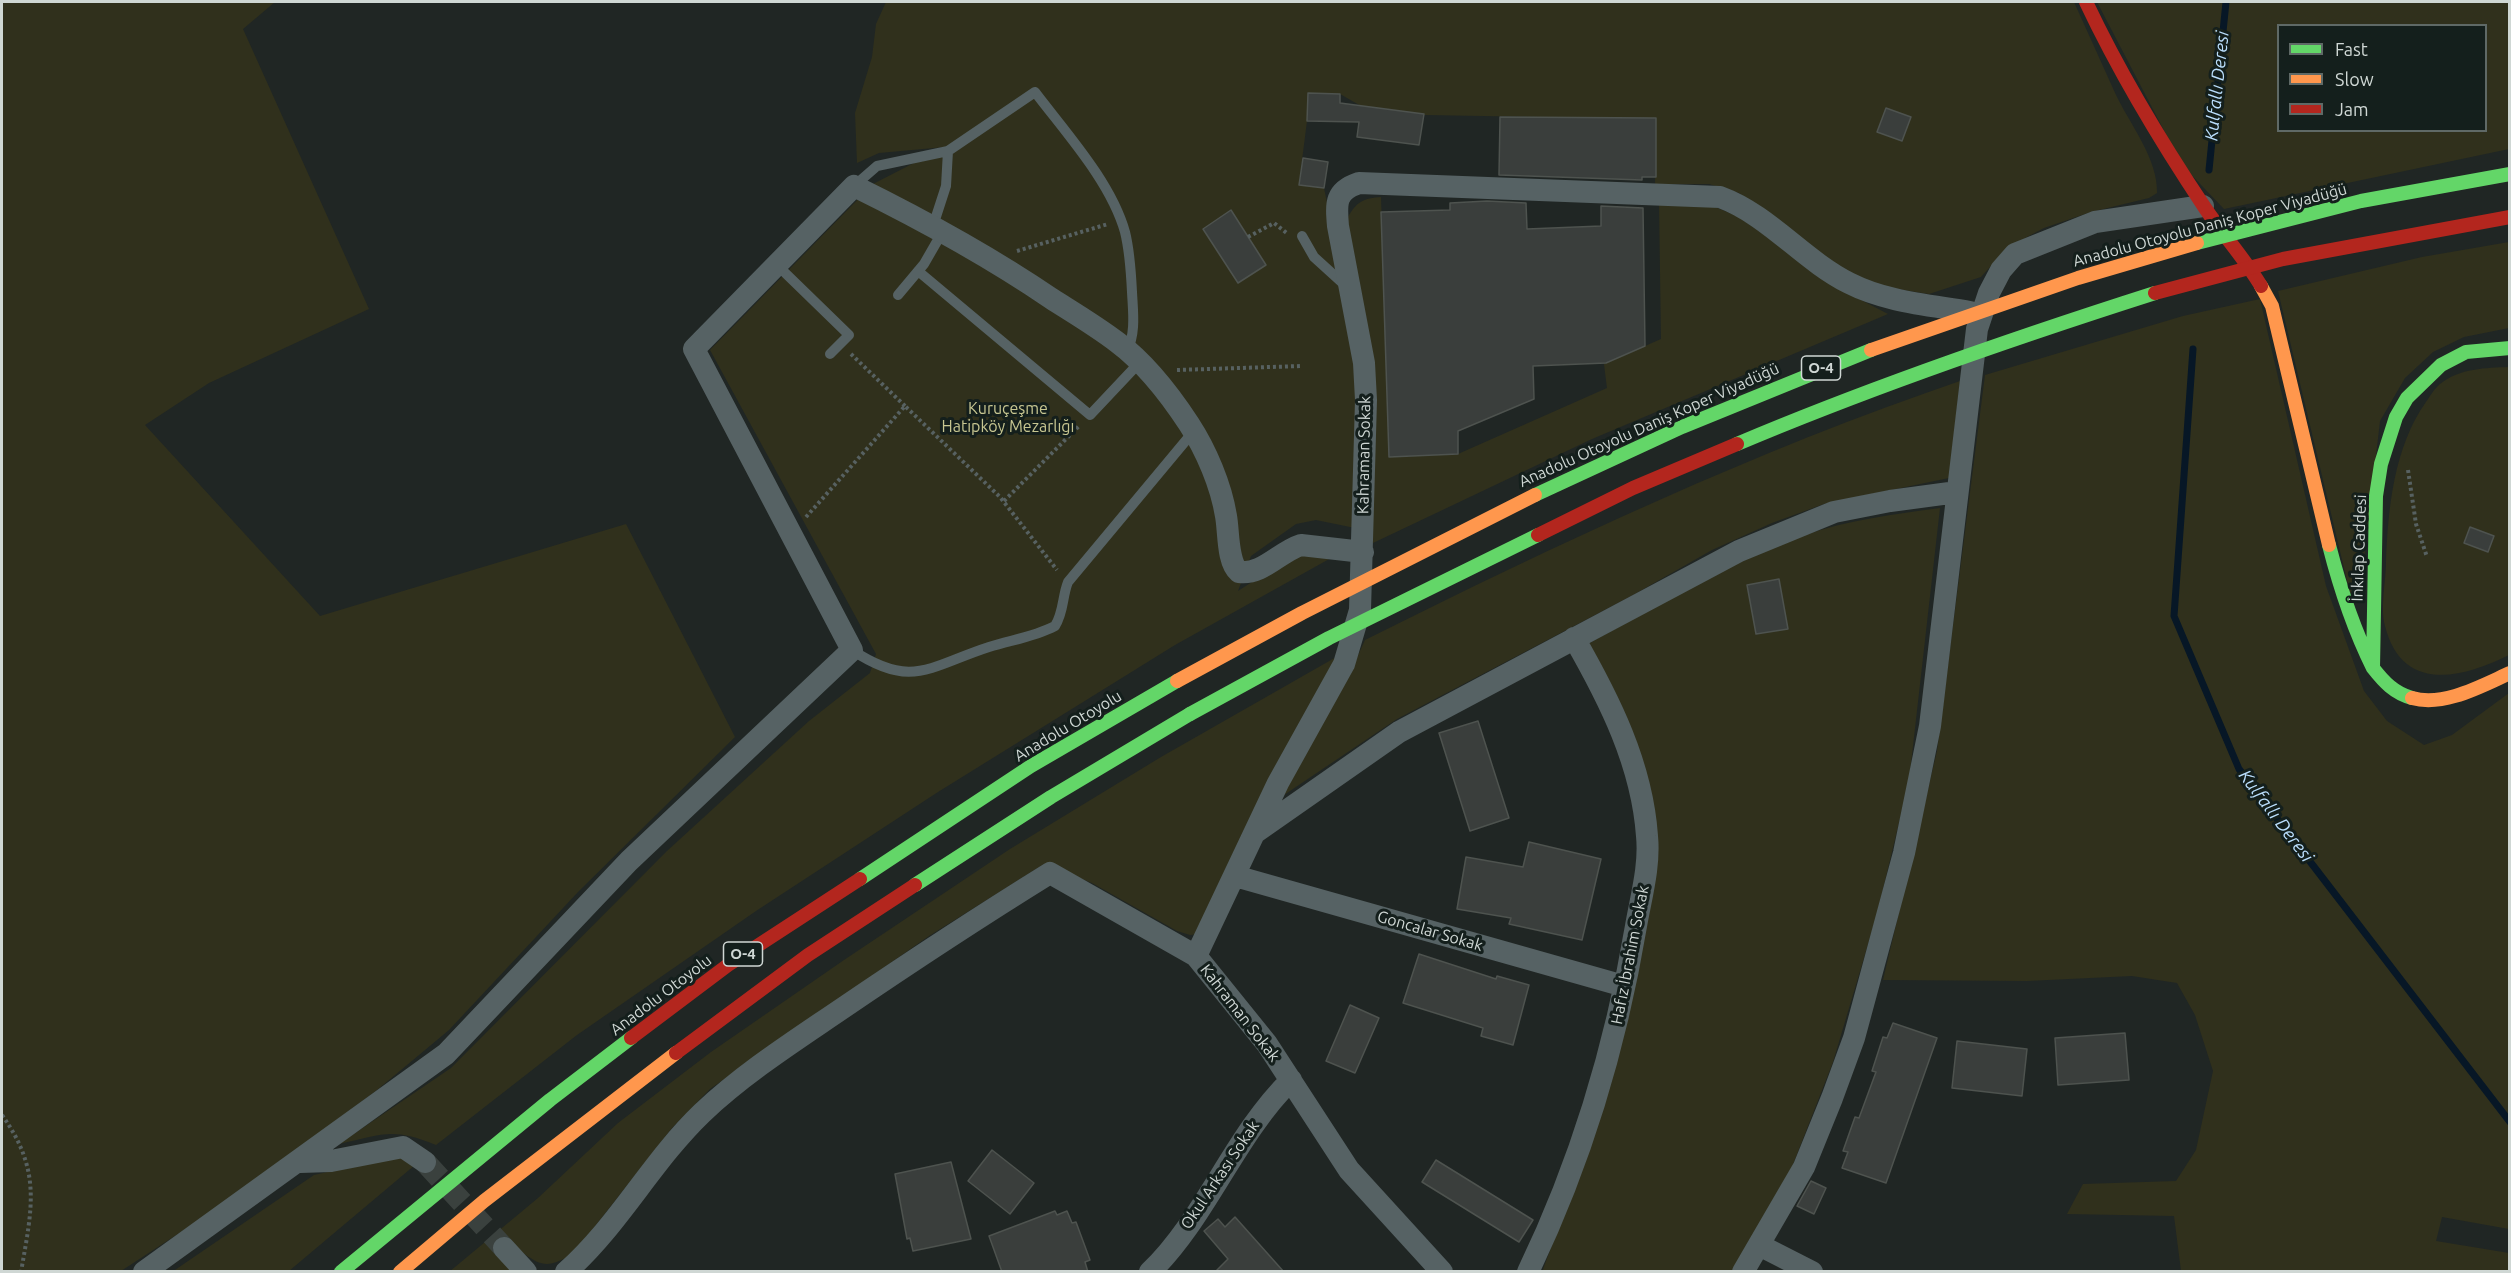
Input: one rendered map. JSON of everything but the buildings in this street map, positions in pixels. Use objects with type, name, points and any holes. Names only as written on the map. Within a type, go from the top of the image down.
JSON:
[{"type":"main road","points":[[2086,2],[2104,41],[2203,206],[2251,269],[2272,306],[2340,591],[2354,629],[2382,683],[2391,692],[2417,701],[2441,698],[2477,688],[2510,673]]},
{"type":"main road","name":"Anadolu Otoyolu Daniş Koper Viyadüğü","points":[[1177,681],[1410,555],[1619,454],[1786,380],[2001,302],[2145,256],[2372,199],[2510,174]]},
{"type":"main road","name":"O-4","points":[[400,1272],[460,1220],[625,1091],[808,955],[1051,797],[1190,714],[1329,638],[1622,493],[1802,416],[2013,338],[2157,292],[2283,259],[2510,218]]},
{"type":"main road","name":"İnkılap Caddesi","points":[[2373,668],[2376,496],[2383,455],[2396,417],[2407,398],[2441,365],[2466,352],[2510,348]]},
{"type":"main road","name":"Anadolu Otoyolu","points":[[340,1272],[550,1100],[728,965],[1031,765],[1177,681]]},
{"type":"street","name":"Kahraman Sokak","points":[[1442,1272],[1349,1170],[1267,1044],[1196,956],[1278,783],[1344,664],[1360,610],[1365,381],[1336,204],[1338,195],[1347,187],[1359,183],[1706,195],[1734,202],[1754,214],[1849,283],[1901,300],[1982,314]]},
{"type":"street","points":[[144,1272],[300,1162],[446,1054],[629,861],[852,650],[694,349],[854,186],[938,228],[991,259],[1118,343],[1137,362],[1166,393],[1193,432],[1216,480],[1226,513],[1234,568],[1239,572],[1258,570],[1301,544],[1363,552]]},
{"type":"street","points":[[1743,1272],[1804,1167],[1832,1098],[1854,1038],[1896,885],[1930,726],[1977,329],[1989,293],[2001,270],[2015,254],[2096,222],[2203,206]]},
{"type":"street","points":[[1254,832],[1399,732],[1739,551],[1794,527],[1834,513],[1890,501],[1958,492]]},
{"type":"street","name":"Hafız İbrahim Sokak","points":[[1528,1272],[1559,1201],[1586,1128],[1614,1037],[1648,855],[1642,799],[1616,715],[1574,638]]},
{"type":"street","points":[[566,1272],[591,1250],[678,1138],[730,1089],[807,1032],[947,937],[1050,873],[1196,956]]},
{"type":"street","name":"Goncalar Sokak","points":[[1235,876],[1624,986]]},
{"type":"street","name":"Okul Arkası Sokak","points":[[1150,1272],[1176,1242],[1270,1101],[1291,1080]]},
{"type":"street","points":[[300,1162],[331,1161],[403,1146],[426,1162]]},
{"type":"street","points":[[1759,1245],[1812,1272]]},
{"type":"street","points":[[504,1248],[526,1272]]},
{"type":"lane","points":[[854,186],[878,166],[948,151],[1035,93],[1086,158],[1120,221],[1130,255],[1133,312],[1131,343],[1137,362],[1090,415],[918,271]]},
{"type":"lane","points":[[898,295],[918,271],[938,228],[946,186],[948,151]]},
{"type":"lane","points":[[1302,236],[1314,257],[1351,290]]},
{"type":"lane","points":[[777,265],[849,335],[830,354]]},
{"type":"lane","points":[[852,650],[889,670],[917,672],[947,664],[978,651],[1032,636],[1055,626],[1061,618],[1067,585],[1193,432]]},
{"type":"path","points":[[991,259],[1120,221]]},
{"type":"path","points":[[1248,237],[1274,223],[1286,232],[1302,236]]},
{"type":"path","points":[[840,344],[1004,501],[1067,585]]},
{"type":"path","points":[[1137,362],[1302,366]]},
{"type":"path","points":[[791,533],[905,406]]},
{"type":"path","points":[[1004,501],[1090,415]]},
{"type":"path","points":[[2408,465],[2416,524],[2427,557]]},
{"type":"path","points":[[2,1115],[10,1127],[31,1178],[30,1221],[21,1272]]},
{"type":"green space","points":[[2,2],[275,2],[243,29],[369,309],[209,383],[145,425],[320,616],[626,524],[735,737],[578,892],[449,1030],[377,1090],[227,1202],[121,1271],[2,1272]]},
{"type":"green space","name":"Kuruçeşme Hatipköy Mezarlığı","points":[[886,2],[2074,2],[2116,95],[2148,155],[2156,180],[2157,193],[2149,198],[2091,212],[2044,228],[2008,247],[1981,277],[1929,294],[1884,287],[1844,271],[1739,193],[1709,184],[1655,184],[1656,119],[1425,115],[1361,106],[1340,94],[1307,121],[1299,184],[1324,188],[1348,304],[1358,374],[1355,528],[1316,520],[1296,524],[1251,556],[1238,591],[1283,562],[1302,554],[1331,558],[1175,645],[938,792],[756,911],[577,1035],[436,1145],[398,1134],[378,1135],[339,1144],[451,1068],[667,851],[809,721],[870,673],[876,654],[710,350],[873,184],[945,147],[879,153],[857,163],[855,113],[872,57],[876,24]]},
{"type":"green space","points":[[2097,2],[2509,2],[2509,149],[2224,209],[2182,165]]},
{"type":"green space","points":[[1381,197],[1390,457],[1458,454],[1607,388],[1604,364],[1661,339],[1659,204],[1713,206],[1739,217],[1842,290],[1888,314],[1592,439],[1373,543],[1348,217],[1361,202]]},
{"type":"green space","points":[[2509,242],[2509,328],[2464,337],[2433,352],[2405,378],[2380,421],[2361,585],[2358,595],[2350,593],[2278,291],[2422,257]]},
{"type":"green space","points":[[2260,299],[2326,586],[2364,691],[2387,721],[2424,745],[2452,735],[2509,693],[2509,1229],[2442,1217],[2436,1241],[2509,1253],[2509,1271],[2181,1271],[2174,1216],[2067,1214],[2083,1184],[2176,1181],[2196,1150],[2213,1071],[2195,1015],[2177,983],[2132,976],[2027,981],[1883,980],[1937,751],[1985,375],[2183,316]]},
{"type":"green space","points":[[2509,367],[2509,655],[2472,670],[2453,674],[2435,675],[2419,671],[2405,662],[2393,647],[2384,619],[2383,602],[2391,500],[2400,458],[2415,420],[2440,384],[2465,372]]},
{"type":"green space","points":[[1960,381],[1949,478],[1824,504],[1772,523],[1712,550],[1633,595],[1397,719],[1281,797],[1365,640],[1511,568],[1658,500],[1808,437]]},
{"type":"green space","points":[[1940,508],[1909,781],[1877,914],[1833,1062],[1792,1167],[1732,1271],[1542,1272],[1563,1216],[1657,849],[1588,644],[1694,585],[1749,558],[1805,535],[1855,521]]},
{"type":"green space","points":[[1338,656],[1198,934],[1190,935],[1177,931],[1092,883],[1044,864],[929,936],[710,1089],[672,1128],[574,1253],[555,1263],[547,1264],[535,1260],[510,1244],[512,1271],[449,1272],[538,1198],[618,1123],[711,1052],[1010,849],[1161,757]]},
{"type":"green space","points":[[400,1156],[415,1165],[289,1271],[172,1272],[314,1175]]},
{"type":"waterway","name":"Kulfallı Deresi","points":[[2209,170],[2226,2]]},
{"type":"waterway","name":"Kulfallı Deresi","points":[[2193,349],[2174,616],[2239,769],[2510,1122]]},
{"type":"tunnel","points":[[425,1162],[504,1248]]},
{"type":"traffic: fast","points":[[2197,243],[2361,201],[2510,174]]},
{"type":"traffic: fast","points":[[1737,444],[1840,402],[1944,364],[2155,293]]},
{"type":"traffic: fast","points":[[2412,698],[2390,686],[2373,668],[2376,496],[2381,464],[2396,417],[2407,398],[2441,365],[2466,352],[2510,348]]},
{"type":"traffic: fast","points":[[1535,495],[1682,427],[1871,350]]},
{"type":"traffic: fast","points":[[1190,714],[1329,638],[1538,535]]},
{"type":"traffic: fast","points":[[2329,545],[2348,608],[2373,668]]},
{"type":"traffic: fast","points":[[860,879],[1031,766],[1177,681]]},
{"type":"traffic: fast","points":[[915,885],[1051,797],[1190,714]]},
{"type":"traffic: fast","points":[[341,1272],[550,1100],[631,1038]]},
{"type":"traffic: slow","points":[[1871,350],[2078,278],[2197,243]]},
{"type":"traffic: slow","points":[[2261,286],[2272,306],[2329,545]]},
{"type":"traffic: slow","points":[[1177,681],[1302,613],[1535,495]]},
{"type":"traffic: slow","points":[[2412,698],[2437,700],[2462,694],[2510,673]]},
{"type":"traffic: slow","points":[[400,1272],[484,1201],[676,1053]]},
{"type":"traffic: jam","points":[[2086,2],[2157,133],[2205,208],[2261,286]]},
{"type":"traffic: jam","points":[[2155,293],[2283,259],[2510,217]]},
{"type":"traffic: jam","points":[[1538,535],[1633,488],[1737,444]]},
{"type":"traffic: jam","points":[[631,1038],[728,965],[860,879]]},
{"type":"traffic: jam","points":[[676,1053],[808,955],[915,885]]}]
